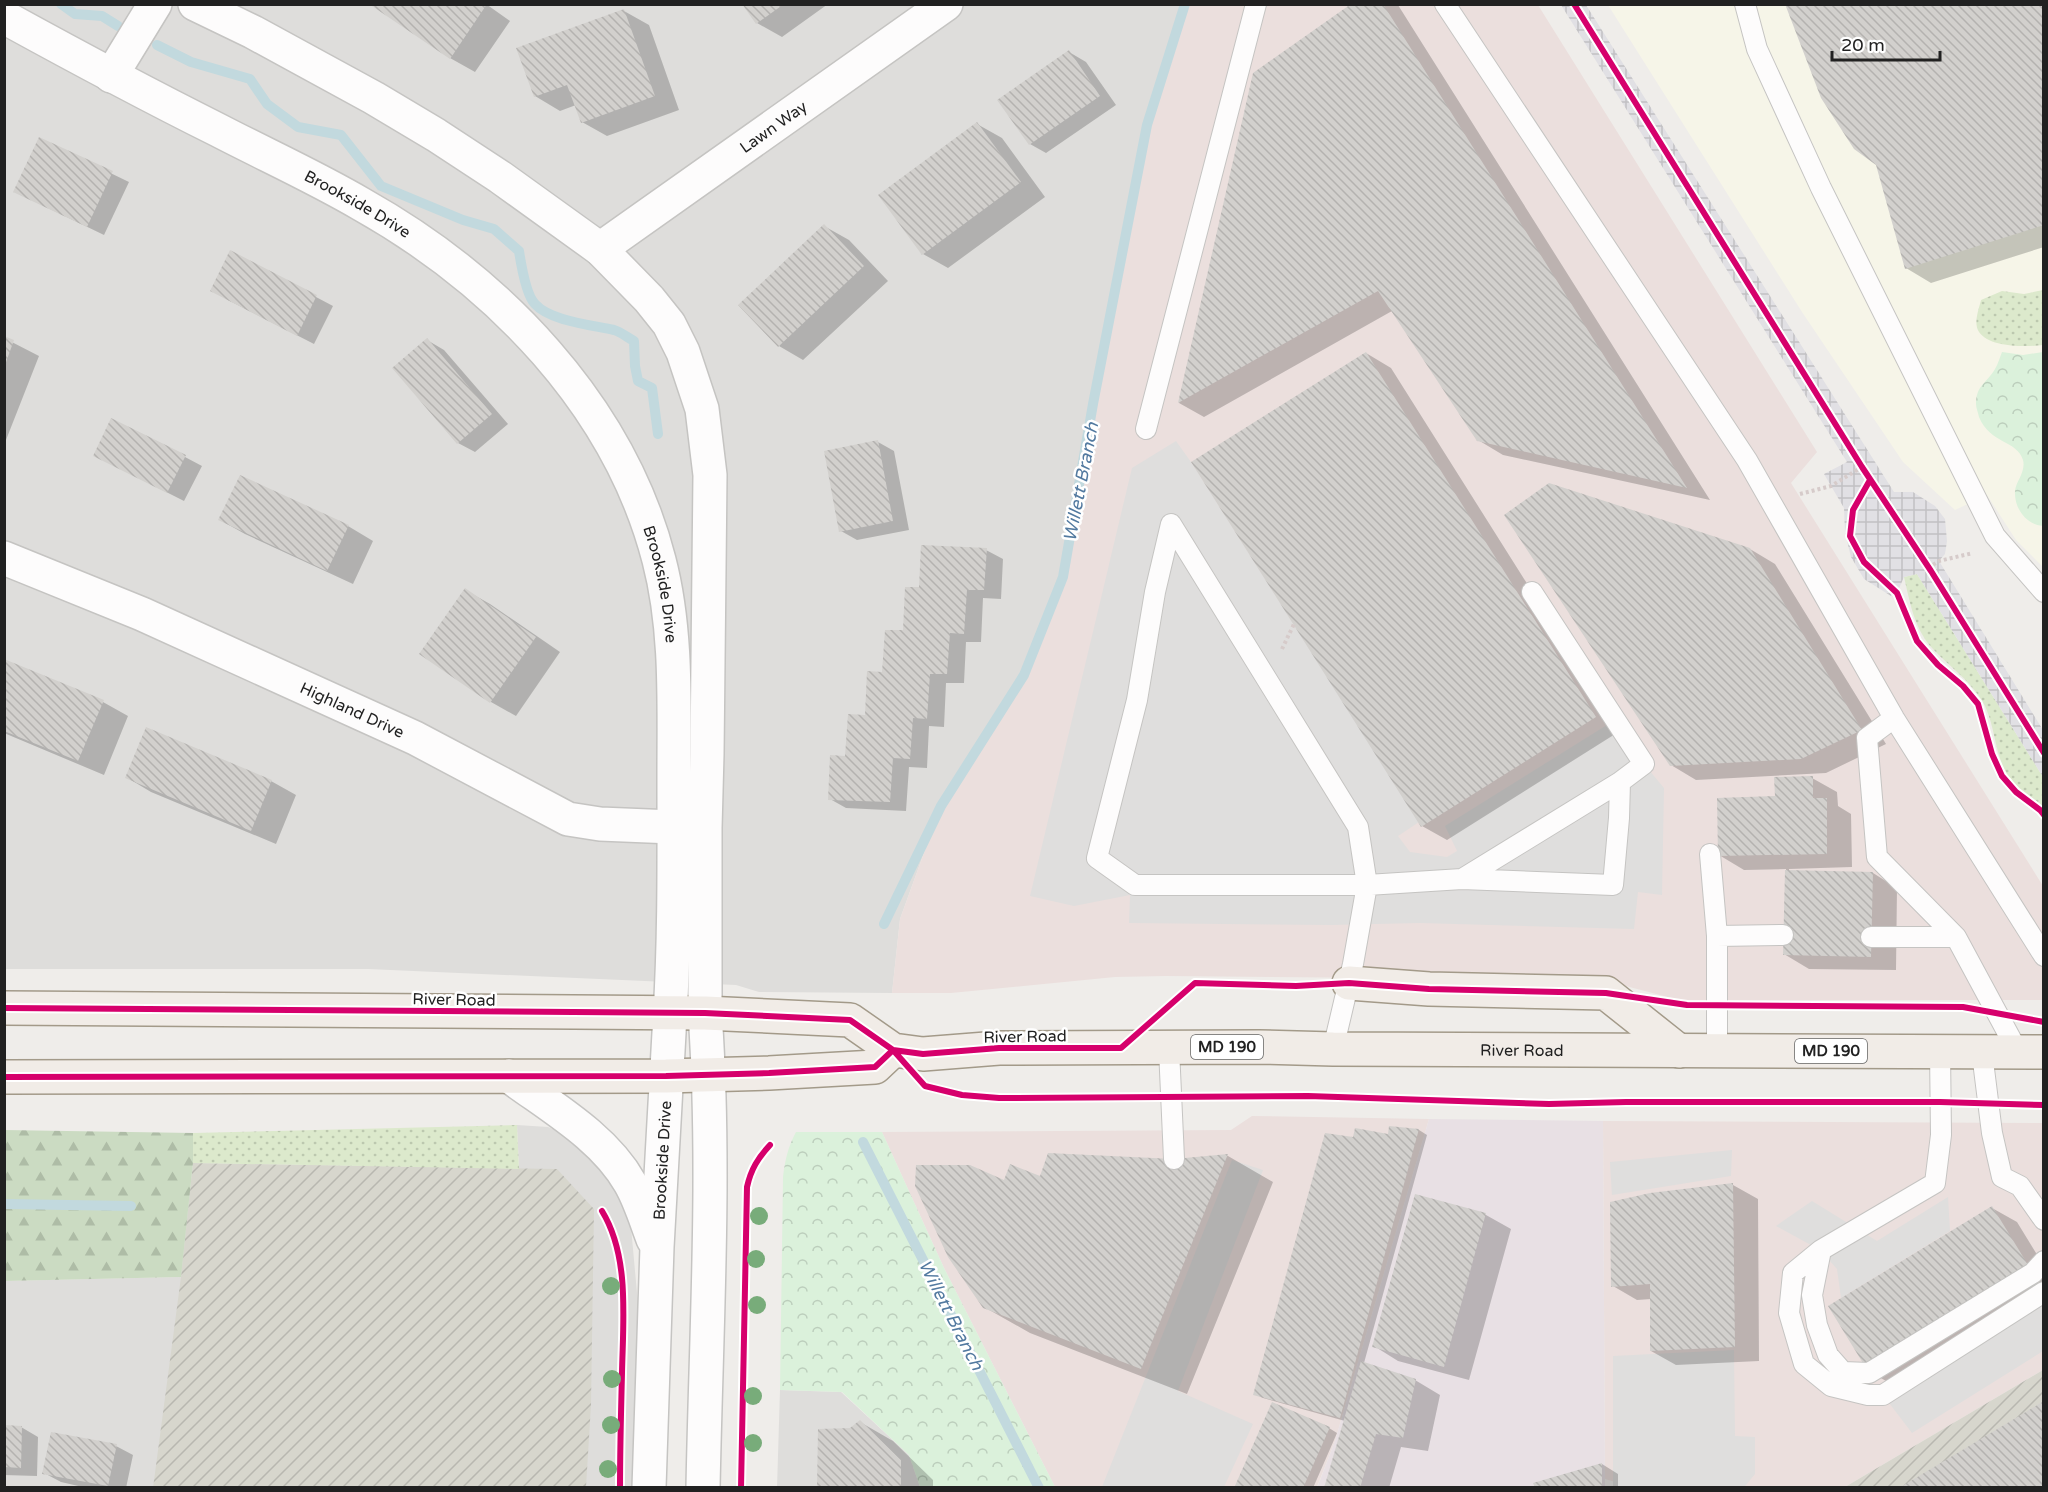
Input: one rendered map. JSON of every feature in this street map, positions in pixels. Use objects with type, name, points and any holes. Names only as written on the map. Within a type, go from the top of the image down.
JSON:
[{"type":"main road","points":[[1349,983],[1429,989],[1606,993],[1679,1051]]},
{"type":"main road","name":"River Road","points":[[4,1008],[705,1013],[850,1020],[893,1050],[923,1054],[999,1048],[1259,1047],[2031,1052]]},
{"type":"main road","points":[[4,1077],[709,1075],[875,1067],[893,1050]]},
{"type":"street","points":[[111,76],[155,4]]},
{"type":"street","name":"Brookside Drive","points":[[195,4],[253,32],[374,98],[436,135],[500,177],[600,249],[649,299],[669,324],[683,352],[702,409],[710,475],[707,754],[690,828],[673,955],[657,1247],[650,1488]]},
{"type":"street","name":"Lawn Way","points":[[600,249],[946,4]]},
{"type":"street","name":"Brookside Drive","points":[[4,17],[111,76],[362,204],[432,248],[479,285],[522,327],[572,384],[613,445],[639,498],[659,560],[673,636],[705,1013],[711,1148],[703,1488]]},
{"type":"street","name":"Highland Drive","points":[[4,558],[142,614],[415,738],[568,819],[600,824],[690,828]]},
{"type":"street","points":[[509,1076],[593,1139],[613,1160],[630,1183],[657,1247]]},
{"type":"lane","points":[[1146,429],[1256,4]]},
{"type":"lane","points":[[1445,4],[1741,450],[1894,718],[2043,956]]},
{"type":"lane","points":[[1744,4],[1757,50],[1821,188],[1990,526],[2003,546],[2043,592]]},
{"type":"lane","points":[[1334,1049],[1367,885],[1358,827],[1171,524],[1155,592],[1137,700],[1096,858],[1135,885],[1367,885],[1462,879],[1613,885],[1620,782]]},
{"type":"lane","points":[[1462,879],[1620,782],[1644,764],[1532,592]]},
{"type":"lane","points":[[1894,718],[1867,738],[1877,857],[1956,937],[2031,1052]]},
{"type":"lane","points":[[1710,854],[1717,936],[1717,1051]]},
{"type":"lane","points":[[1717,936],[1783,935]]},
{"type":"lane","points":[[1871,937],[1956,937]]},
{"type":"lane","points":[[1169,1049],[1174,1159]]},
{"type":"lane","points":[[1940,1051],[1941,1135],[1935,1183],[1821,1250],[1793,1273],[1789,1313],[1804,1364],[1831,1386],[1868,1395],[1883,1395],[2043,1292]]},
{"type":"lane","points":[[1982,1053],[1992,1133],[2002,1178],[2020,1186],[2043,1220]]},
{"type":"lane","points":[[1821,1250],[1812,1295],[1817,1325],[1828,1355],[1843,1372],[1869,1373],[2033,1273],[2043,1261]]},
{"type":"path","points":[[1856,457],[1866,474]]},
{"type":"path","points":[[1770,502],[1831,486],[1862,467]]},
{"type":"path","points":[[1922,558],[1929,569],[1939,561],[2003,546]]},
{"type":"shaded area","points":[[5,5],[1185,5],[1147,125],[1093,404],[1063,577],[1024,675],[941,806],[900,919],[892,993],[759,992],[736,985],[368,969],[5,969]]},
{"type":"shaded area","points":[[1185,5],[1538,5],[1817,452],[1791,483],[2043,886],[2043,1000],[1679,1000],[1603,980],[1166,976],[1115,977],[951,993],[892,993],[900,919],[941,806],[1024,675],[1063,577],[1093,404],[1147,125]]},
{"type":"shaded area","points":[[1561,5],[1586,5],[1894,492],[1913,492],[1935,506],[1945,519],[1947,541],[1945,554],[1939,561],[2043,730],[2043,777],[1917,574],[1904,577],[1897,593],[1891,596],[1864,579],[1851,557],[1845,533],[1844,508],[1824,474],[1847,462]]},
{"type":"shaded area","points":[[1608,5],[2043,5],[2043,567],[2016,540],[1987,495],[1955,510],[1903,462],[1802,312]]},
{"type":"shaded area","points":[[1176,441],[1419,822],[1398,836],[1410,852],[1447,857],[1457,851],[1445,826],[1615,720],[1644,764],[1664,788],[1662,895],[1638,892],[1634,929],[1420,923],[1331,925],[1129,923],[1130,895],[1074,906],[1030,896],[1132,468]]},
{"type":"shaded area","points":[[1252,1116],[1429,1119],[1335,1441],[1317,1487],[1055,1487],[944,1268],[882,1132],[1231,1130]]},
{"type":"shaded area","points":[[1429,1119],[1603,1121],[1605,1487],[1317,1488],[1335,1441]]},
{"type":"shaded area","points":[[1603,1121],[2043,1123],[2043,1370],[1845,1487],[1636,1488],[1605,1479]]},
{"type":"shaded area","points":[[517,1125],[548,1127],[577,1139],[600,1158],[630,1216],[638,1304],[636,1487],[5,1487],[4,1281],[180,1277],[193,1163],[519,1169]]},
{"type":"shaded area","points":[[1732,1150],[1731,1176],[1612,1195],[1610,1162]]},
{"type":"shaded area","points":[[1232,1160],[1263,1170],[1178,1391],[1253,1424],[1224,1487],[1102,1487]]},
{"type":"shaded area","points":[[193,1163],[557,1169],[594,1209],[591,1405],[586,1487],[153,1488],[181,1277]]},
{"type":"shaded area","points":[[1948,1197],[1950,1231],[1841,1298],[1837,1269],[1820,1250],[1776,1226],[1812,1201],[1877,1241]]},
{"type":"shaded area","points":[[2043,1292],[2043,1351],[1912,1433],[1883,1395]]},
{"type":"shaded area","points":[[1734,1350],[1735,1436],[1755,1437],[1755,1474],[1746,1485],[1743,1488],[1613,1487],[1613,1356]]},
{"type":"shaded area","points":[[2043,1370],[2043,1487],[1845,1487]]},
{"type":"shaded area","points":[[780,1390],[841,1392],[909,1455],[920,1487],[777,1488]]},
{"type":"green space","points":[[2043,290],[2043,345],[2000,344],[1984,337],[1979,332],[1976,320],[1981,300],[2002,291],[2024,294]]},
{"type":"green space","points":[[2002,352],[2023,355],[2043,352],[2043,526],[2032,523],[2023,515],[2015,498],[2024,464],[2020,454],[1984,426],[1977,409],[1978,392],[1995,369]]},
{"type":"green space","points":[[1917,574],[2043,777],[2043,807],[2009,777],[2000,758],[1986,708],[1981,699],[1933,649],[1921,633],[1904,577]]},
{"type":"green space","points":[[517,1125],[519,1169],[193,1163],[193,1133]]},
{"type":"green space","points":[[4,1130],[193,1133],[193,1163],[181,1277],[5,1281]]},
{"type":"green space","points":[[796,1132],[882,1132],[944,1268],[1055,1487],[920,1487],[909,1455],[842,1392],[780,1390],[783,1177],[787,1154]]},
{"type":"building","points":[[369,4],[487,4],[450,59]]},
{"type":"building","points":[[742,4],[784,4],[756,24]]},
{"type":"building","points":[[1351,4],[1383,4],[1687,488],[1477,441],[1378,291],[1178,403],[1253,73]]},
{"type":"building","points":[[1785,4],[2044,4],[2044,225],[1905,269],[1876,165],[1854,149],[1821,98]]},
{"type":"building","points":[[624,9],[655,96],[581,123],[567,85],[534,97],[516,48]]},
{"type":"building","points":[[1069,50],[1100,96],[1029,145],[997,100]]},
{"type":"building","points":[[977,122],[1021,182],[922,255],[878,195]]},
{"type":"building","points":[[39,137],[113,171],[87,227],[13,192]]},
{"type":"building","points":[[824,224],[864,266],[778,347],[738,305]]},
{"type":"building","points":[[230,250],[317,295],[297,336],[210,291]]},
{"type":"building","points":[[4,336],[14,340],[5,365],[4,365]]},
{"type":"building","points":[[427,338],[492,414],[457,444],[392,368]]},
{"type":"building","points":[[1366,352],[1596,717],[1421,827],[1191,462]]},
{"type":"building","points":[[111,418],[186,455],[167,493],[93,456]]},
{"type":"building","points":[[878,440],[893,521],[839,532],[824,451]]},
{"type":"building","points":[[240,475],[349,525],[327,571],[218,520]]},
{"type":"building","points":[[1549,483],[1750,548],[1862,730],[1801,759],[1670,766],[1504,515]]},
{"type":"building","points":[[921,545],[987,548],[984,590],[967,590],[964,634],[950,633],[947,674],[930,674],[927,719],[913,718],[910,759],[893,758],[890,802],[828,800],[830,755],[845,756],[848,714],[865,715],[867,671],[882,672],[885,630],[903,630],[905,587],[919,587]]},
{"type":"building","points":[[465,588],[536,637],[490,703],[419,654]]},
{"type":"building","points":[[4,659],[104,700],[78,761],[4,731]]},
{"type":"building","points":[[146,727],[272,780],[251,831],[125,778]]},
{"type":"building","points":[[1813,776],[1813,798],[1827,798],[1827,854],[1718,856],[1717,798],[1775,796],[1774,777]]},
{"type":"building","points":[[1785,870],[1873,872],[1871,957],[1783,955]]},
{"type":"building","points":[[1389,1126],[1419,1129],[1340,1418],[1253,1395],[1325,1133],[1353,1137],[1355,1128],[1388,1134]]},
{"type":"building","points":[[1048,1153],[1174,1159],[1228,1154],[1141,1369],[983,1308],[948,1257],[915,1186],[916,1165],[970,1165],[1004,1180],[1010,1164],[1040,1176]]},
{"type":"building","points":[[1733,1183],[1735,1347],[1650,1351],[1650,1284],[1611,1287],[1610,1202],[1650,1193]]},
{"type":"building","points":[[1415,1194],[1486,1213],[1444,1367],[1372,1347]]},
{"type":"building","points":[[1992,1206],[2033,1273],[1869,1373],[1828,1306]]},
{"type":"building","points":[[1361,1361],[1416,1379],[1403,1438],[1376,1434],[1360,1488],[1324,1488]]},
{"type":"building","points":[[2044,1401],[2044,1488],[1899,1488]]},
{"type":"building","points":[[1272,1402],[1330,1427],[1303,1488],[1234,1488]]},
{"type":"building","points":[[860,1420],[901,1460],[901,1488],[817,1488],[818,1429],[850,1428]]},
{"type":"building","points":[[4,1425],[22,1426],[21,1468],[4,1467]]},
{"type":"building","points":[[51,1432],[117,1444],[108,1486],[42,1474]]},
{"type":"building","points":[[1602,1463],[1602,1488],[1535,1488],[1533,1483]]},
{"type":"waterway","points":[[61,4],[75,14],[102,16],[118,26]]},
{"type":"waterway","name":"Willett Branch","points":[[884,924],[941,806],[1024,675],[1063,577],[1093,404],[1147,125],[1185,4]]},
{"type":"waterway","points":[[157,45],[191,62],[250,79],[267,104],[298,127],[341,135],[381,186],[463,220],[494,229],[519,251],[529,294],[542,310],[572,322],[614,330],[634,341],[638,381],[652,388],[658,434]]},
{"type":"waterway","name":"Willett Branch","points":[[863,1142],[1039,1488]]},
{"type":"waterway","points":[[4,1204],[131,1206]]},
{"type":"cycle path","points":[[1574,4],[1862,467],[1931,571],[2044,753]]},
{"type":"cycle path","points":[[1870,480],[1853,510],[1850,536],[1864,562],[1897,593],[1917,641],[1978,704],[1992,754],[2002,776],[2016,792],[2044,815]]},
{"type":"cycle path","points":[[4,1008],[705,1013],[850,1020],[893,1050],[923,1054],[999,1048],[1121,1048],[1195,983],[1296,986],[1349,983],[1429,989],[1606,993],[1687,1005],[1963,1007],[2044,1022]]},
{"type":"cycle path","points":[[893,1050],[925,1086],[962,1095],[999,1098],[1308,1096],[1549,1104],[1940,1102],[2044,1105]]},
{"type":"cycle path","points":[[4,1077],[666,1076],[769,1073],[875,1067],[893,1050]]},
{"type":"cycle path","points":[[741,1488],[747,1187],[756,1164],[770,1145]]},
{"type":"cycle path","points":[[602,1211],[617,1248],[623,1289],[620,1488]]}]
